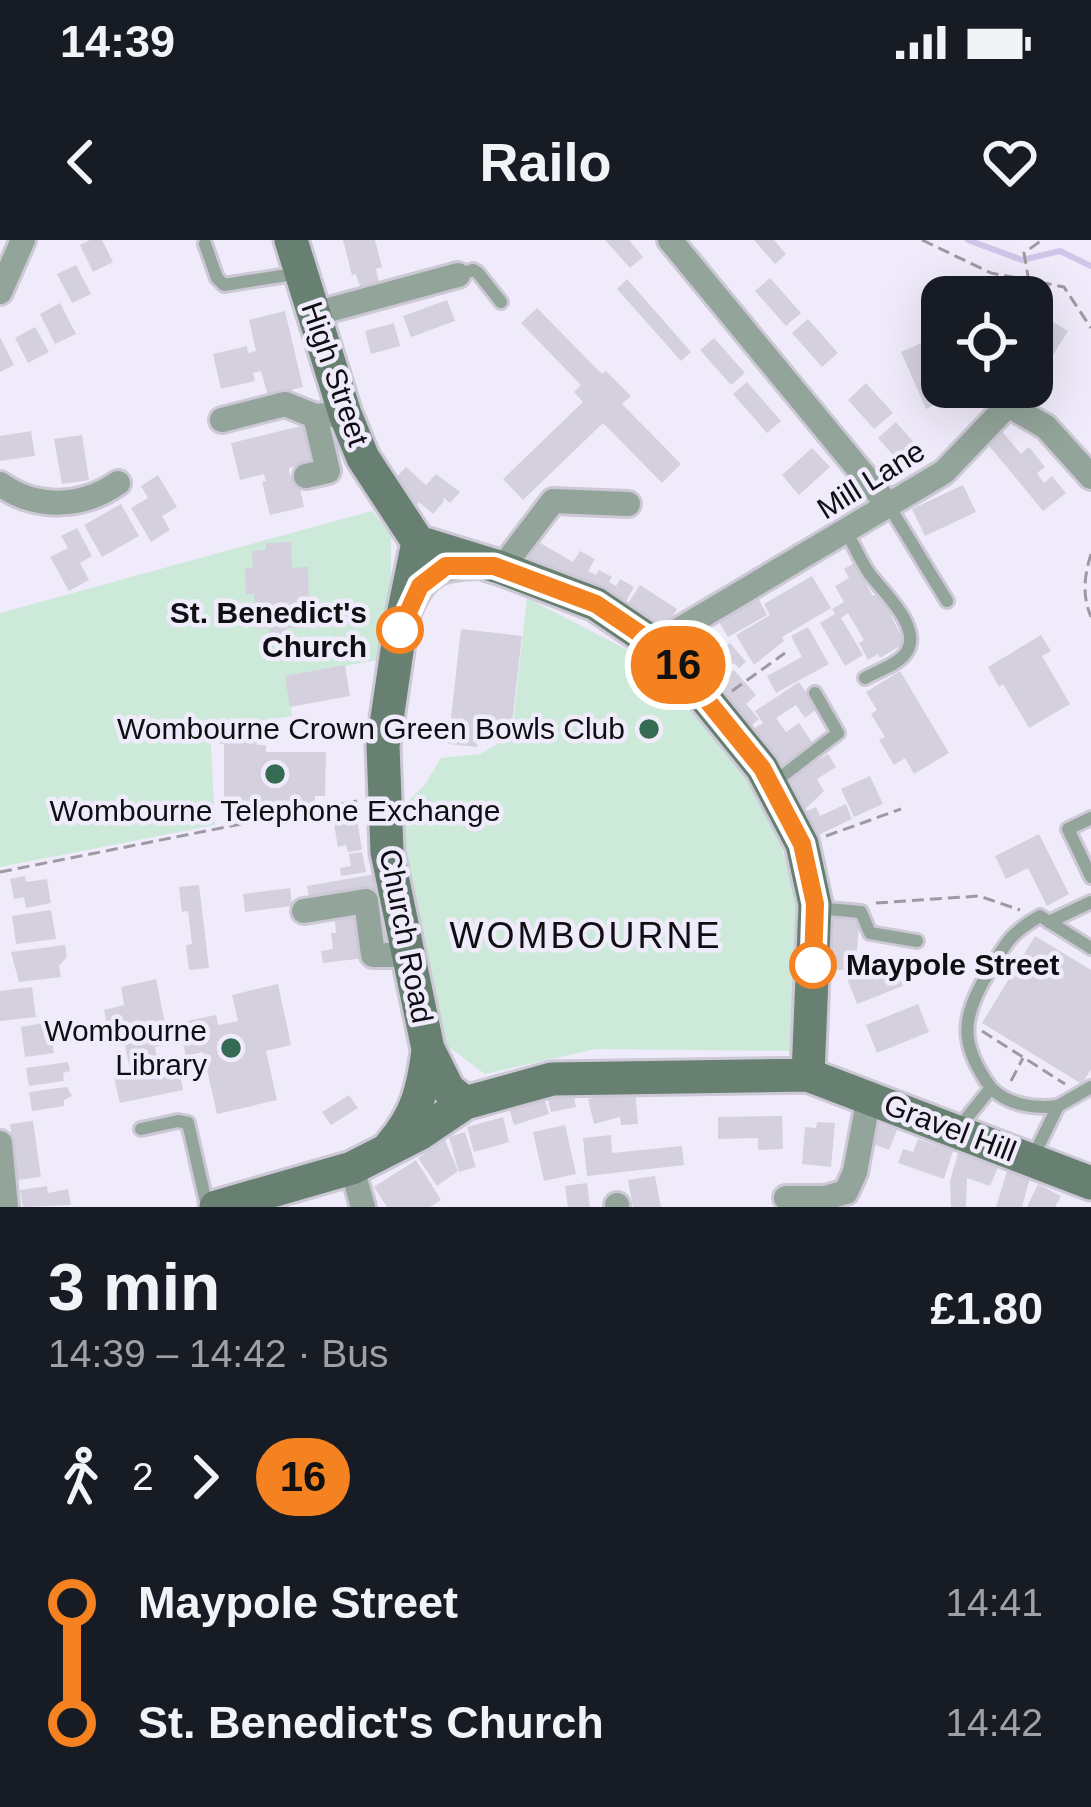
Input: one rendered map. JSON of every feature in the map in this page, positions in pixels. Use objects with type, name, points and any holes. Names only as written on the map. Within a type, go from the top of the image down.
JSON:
[{"type":"street","points":[[0,292],[23,240]]},
{"type":"street","name":"High Street","points":[[291,240],[314,314],[330,415],[418,542]]},
{"type":"street","points":[[670,240],[889,506]]},
{"type":"street","points":[[314,314],[458,274]]},
{"type":"street","points":[[222,420],[285,404],[330,415],[328,471],[306,476]]},
{"type":"street","name":"Mill Lane","points":[[655,644],[944,472],[1008,405],[1046,427],[1091,477]]},
{"type":"street","points":[[0,484],[35,500],[62,504],[101,494],[118,483]]},
{"type":"street","points":[[498,567],[553,501],[628,504]]},
{"type":"street","points":[[212,1207],[352,1168],[419,1134],[465,1103],[552,1079],[808,1076],[815,908],[802,844],[771,784],[655,644],[596,604],[418,542]]},
{"type":"street","name":"Church Road","points":[[418,542],[383,746],[387,852],[428,1049],[448,1089],[465,1103]]},
{"type":"street","points":[[400,630],[420,586],[446,566],[498,567]]},
{"type":"street","points":[[304,911],[366,901],[373,955],[409,955]]},
{"type":"street","points":[[387,1150],[410,1124],[423,1092],[428,1049]]},
{"type":"street","name":"Gravel Hill","points":[[808,1076],[1091,1183]]},
{"type":"street","points":[[786,1198],[825,1198],[846,1192],[856,1172],[869,1097]]},
{"type":"street","points":[[1,1160],[6,1207]]},
{"type":"street","points":[[352,1168],[363,1207]]},
{"type":"lane","points":[[206,244],[224,285],[301,273]]},
{"type":"lane","points":[[458,274],[478,273],[501,302]]},
{"type":"lane","points":[[889,506],[947,601]]},
{"type":"lane","points":[[846,531],[869,573],[896,605],[910,645],[904,657],[865,678]]},
{"type":"lane","points":[[771,784],[838,733],[815,693]]},
{"type":"lane","points":[[1091,818],[1068,829],[1091,877]]},
{"type":"lane","points":[[1086,1091],[1058,1106],[1031,1106],[997,1094],[969,1048],[966,1021],[970,1003],[1014,931],[1091,902]]},
{"type":"lane","points":[[815,908],[861,912],[870,933],[917,941]]},
{"type":"lane","points":[[1044,919],[1091,948]]},
{"type":"lane","points":[[956,1131],[997,1094]]},
{"type":"lane","points":[[1032,1160],[1058,1106]]},
{"type":"lane","points":[[141,1129],[188,1123],[212,1207]]},
{"type":"path","points":[[922,240],[971,265],[1009,276]]},
{"type":"path","points":[[1029,276],[1024,253],[1042,240]]},
{"type":"path","points":[[1053,285],[1064,287],[1091,328]]},
{"type":"path","points":[[1091,554],[1084,601],[1091,617]]},
{"type":"path","points":[[711,706],[785,653]]},
{"type":"path","points":[[0,872],[386,796]]},
{"type":"path","points":[[802,844],[901,808]]},
{"type":"path","points":[[876,903],[979,896],[1044,919]]},
{"type":"path","points":[[966,1021],[1086,1091]]},
{"type":"path","points":[[997,1094],[1024,1056]]},
{"type":"green space","points":[[372,511],[391,535],[391,583],[379,660],[286,676],[292,716],[210,728],[215,825],[0,867],[0,613]]},
{"type":"green space","points":[[527,598],[639,656],[712,722],[768,805],[799,903],[795,1051],[596,1049],[485,1074],[446,1045],[420,956],[401,808],[424,786],[441,758],[480,754],[529,726],[513,723]]},
{"type":"building","points":[[102,240],[113,262],[93,272],[80,245]]},
{"type":"building","points":[[343,240],[375,240],[382,267],[376,269],[379,282],[360,287]]},
{"type":"building","points":[[605,240],[629,240],[643,257],[630,268]]},
{"type":"building","points":[[754,240],[774,240],[786,254],[775,264]]},
{"type":"building","points":[[76,265],[91,294],[72,303],[57,274]]},
{"type":"building","points":[[770,278],[801,313],[786,326],[755,291]]},
{"type":"building","points":[[627,279],[691,352],[681,361],[617,289]]},
{"type":"building","points":[[447,300],[455,321],[411,337],[403,316]]},
{"type":"building","points":[[60,303],[76,334],[55,344],[40,314]]},
{"type":"building","points":[[537,308],[602,374],[606,371],[631,396],[622,404],[681,464],[662,483],[603,423],[523,500],[503,479],[583,402],[574,392],[581,385],[521,323]]},
{"type":"building","points":[[285,311],[303,387],[268,396],[261,371],[253,373],[255,381],[221,389],[213,354],[247,346],[248,353],[256,351],[249,320]]},
{"type":"building","points":[[808,319],[838,353],[822,367],[792,333]]},
{"type":"building","points":[[1053,322],[1068,331],[1053,355]]},
{"type":"building","points":[[394,323],[400,346],[371,354],[365,331]]},
{"type":"building","points":[[35,327],[49,352],[28,363],[15,338]]},
{"type":"building","points":[[0,337],[14,365],[0,372]]},
{"type":"building","points":[[714,338],[745,373],[731,385],[700,350]]},
{"type":"building","points":[[921,343],[921,398],[901,352]]},
{"type":"building","points":[[747,382],[781,421],[767,433],[733,394]]},
{"type":"building","points":[[866,383],[893,413],[874,429],[848,400]]},
{"type":"building","points":[[896,422],[925,455],[907,471],[878,438]]},
{"type":"building","points":[[305,425],[314,462],[289,468],[290,476],[297,474],[304,507],[270,515],[264,474],[240,480],[231,443]]},
{"type":"building","points":[[1001,430],[1021,454],[1029,447],[1045,467],[1037,473],[1044,483],[1052,476],[1066,493],[1043,511],[986,442]]},
{"type":"building","points":[[31,431],[35,456],[0,461],[0,436]]},
{"type":"building","points":[[82,435],[89,480],[62,484],[54,439]]},
{"type":"building","points":[[812,448],[830,467],[799,495],[782,475]]},
{"type":"building","points":[[406,467],[426,485],[436,474],[460,492],[450,503],[443,497],[433,514],[417,505],[394,480]]},
{"type":"building","points":[[158,475],[177,507],[162,516],[170,530],[151,542],[131,508],[148,498],[141,486]]},
{"type":"building","points":[[963,485],[976,512],[925,536],[912,509]]},
{"type":"building","points":[[121,504],[139,536],[102,557],[84,525]]},
{"type":"building","points":[[77,528],[92,556],[80,563],[89,580],[69,591],[50,557],[68,548],[61,536]]},
{"type":"building","points":[[528,536],[573,562],[580,551],[595,559],[588,571],[596,575],[599,570],[612,577],[609,582],[616,586],[620,579],[634,587],[622,609],[517,554]]},
{"type":"building","points":[[291,542],[292,568],[308,567],[310,628],[286,628],[286,642],[269,642],[269,628],[255,629],[254,594],[246,594],[245,568],[253,568],[252,551],[266,550],[266,543]]},
{"type":"building","points":[[854,563],[873,596],[879,593],[905,643],[868,660],[859,643],[864,640],[848,613],[841,618],[863,655],[845,666],[820,623],[844,602],[835,586],[849,578],[844,569]]},
{"type":"building","points":[[812,576],[831,608],[782,637],[784,641],[754,665],[736,635],[770,615],[764,604]]},
{"type":"building","points":[[640,585],[677,609],[662,633],[625,608]]},
{"type":"building","points":[[755,592],[767,615],[728,637],[715,615]]},
{"type":"building","points":[[808,627],[829,664],[776,693],[767,676],[802,657],[791,636]]},
{"type":"building","points":[[461,629],[522,636],[512,723],[495,721],[494,729],[479,727],[477,747],[448,744]]},
{"type":"building","points":[[1041,635],[1051,651],[1042,656],[1070,704],[1029,728],[988,667]]},
{"type":"building","points":[[730,643],[746,662],[739,668],[734,663],[717,677],[700,658],[714,646],[719,652]]},
{"type":"building","points":[[345,665],[350,696],[290,707],[285,676]]},
{"type":"building","points":[[734,670],[756,695],[746,704],[759,719],[750,727],[715,687]]},
{"type":"building","points":[[900,671],[949,753],[914,774],[905,758],[894,765],[879,740],[885,737],[871,714],[877,710],[866,692]]},
{"type":"building","points":[[799,682],[817,709],[805,718],[796,705],[776,718],[786,732],[799,723],[815,747],[779,771],[751,730],[763,723],[755,711]]},
{"type":"building","name":"Wombourne Telephone Exchange","points":[[220,730],[257,730],[257,745],[266,745],[266,752],[326,752],[325,796],[315,796],[315,804],[264,804],[264,813],[224,813]]},
{"type":"building","points":[[828,754],[836,767],[817,779],[824,791],[803,811],[784,781]]},
{"type":"building","points":[[870,776],[883,804],[854,817],[841,789]]},
{"type":"building","points":[[846,804],[852,819],[814,837],[803,813],[816,807],[820,816]]},
{"type":"building","points":[[357,820],[362,850],[348,852],[346,845],[338,847],[334,824]]},
{"type":"building","points":[[1039,834],[1069,894],[1047,906],[1028,868],[1006,879],[995,856]]},
{"type":"building","points":[[362,852],[366,872],[341,876],[340,868],[351,866],[349,854]]},
{"type":"building","points":[[376,874],[379,890],[310,903],[307,886]]},
{"type":"building","points":[[25,876],[26,882],[47,879],[51,903],[26,908],[24,897],[14,899],[10,879]]},
{"type":"building","points":[[199,885],[209,968],[189,970],[186,945],[192,944],[179,887]]},
{"type":"building","points":[[290,888],[292,906],[245,912],[243,894]]},
{"type":"building","points":[[361,906],[365,958],[323,963],[321,951],[333,949],[334,910]]},
{"type":"building","points":[[51,910],[56,939],[16,944],[12,916]]},
{"type":"building","points":[[829,913],[860,916],[855,971],[824,969]]},
{"type":"building","points":[[1035,936],[1091,970],[1091,1069],[1082,1084],[982,1023]]},
{"type":"building","points":[[65,945],[61,977],[19,982],[11,952]]},
{"type":"building","points":[[892,957],[903,986],[857,1004],[846,976]]},
{"type":"building","points":[[156,979],[169,1044],[155,1047],[159,1066],[177,1062],[183,1090],[120,1103],[113,1073],[130,1070],[123,1036],[110,1039],[104,1010],[124,1005],[121,987]]},
{"type":"building","name":"Wombourne Library","points":[[278,984],[291,1045],[266,1051],[277,1100],[217,1114],[203,1052],[186,1056],[178,1023],[216,1015],[218,1025],[238,1021],[232,995]]},
{"type":"building","points":[[32,987],[36,1017],[0,1021],[0,991]]},
{"type":"building","points":[[918,1004],[929,1032],[877,1053],[866,1025]]},
{"type":"building","points":[[49,1022],[54,1053],[25,1057],[21,1027]]},
{"type":"building","points":[[68,1062],[70,1071],[63,1073],[64,1081],[29,1086],[26,1068]]},
{"type":"building","points":[[67,1087],[72,1096],[64,1100],[64,1106],[32,1111],[29,1092]]},
{"type":"building","points":[[572,1087],[576,1107],[551,1112],[546,1092]]},
{"type":"building","points":[[635,1089],[638,1124],[621,1125],[620,1117],[594,1124],[588,1099]]},
{"type":"building","points":[[543,1094],[549,1114],[514,1125],[508,1104]]},
{"type":"building","points":[[349,1095],[358,1108],[331,1125],[322,1112]]},
{"type":"building","points":[[782,1116],[783,1149],[758,1150],[758,1138],[718,1139],[718,1117]]},
{"type":"building","points":[[503,1117],[509,1142],[474,1152],[467,1127]]},
{"type":"building","points":[[33,1121],[41,1177],[18,1180],[10,1124]]},
{"type":"building","points":[[873,1121],[897,1130],[889,1150],[866,1141]]},
{"type":"building","points":[[817,1122],[835,1123],[831,1167],[802,1164],[805,1127],[816,1128]]},
{"type":"building","points":[[565,1125],[576,1174],[544,1181],[533,1132]]},
{"type":"building","points":[[465,1132],[476,1167],[459,1172],[449,1137]]},
{"type":"building","points":[[611,1135],[612,1153],[682,1146],[684,1165],[587,1176],[583,1138]]},
{"type":"building","points":[[918,1139],[953,1151],[944,1179],[898,1163],[903,1149],[913,1152]]},
{"type":"building","points":[[445,1140],[458,1171],[437,1186],[418,1158]]},
{"type":"building","points":[[959,1150],[999,1165],[990,1186],[967,1178],[966,1207],[951,1207],[950,1181]]},
{"type":"building","points":[[416,1160],[441,1200],[430,1207],[387,1207],[374,1187]]},
{"type":"building","points":[[1007,1171],[1030,1178],[1022,1207],[996,1207]]},
{"type":"building","points":[[655,1176],[661,1207],[633,1207],[628,1180]]},
{"type":"building","points":[[587,1183],[590,1207],[568,1207],[565,1186]]},
{"type":"building","points":[[1038,1184],[1061,1196],[1055,1207],[1027,1207]]},
{"type":"building","points":[[47,1186],[48,1193],[68,1189],[71,1205],[23,1207],[20,1190]]},
{"type":"waterway","points":[[968,240],[1022,260],[1060,251],[1091,266]]},
{"type":"bus line","name":"16","points":[[400,630],[420,586],[446,566],[494,566],[596,604],[655,644],[680,667],[762,768],[802,844],[815,904],[813,965]]},
{"type":"place","name":"St. Benedict's Church","points":[[400,630]]},
{"type":"place","name":"Wombourne Crown Green Bowls Club","points":[[649,729]]},
{"type":"place","name":"Wombourne Telephone Exchange","points":[[275,774]]},
{"type":"place","name":"Maypole Street","points":[[813,965]]},
{"type":"place","name":"Wombourne Library","points":[[231,1048]]},
{"type":"district","name":"WOMBOURNE","points":[[586,935]]}]
